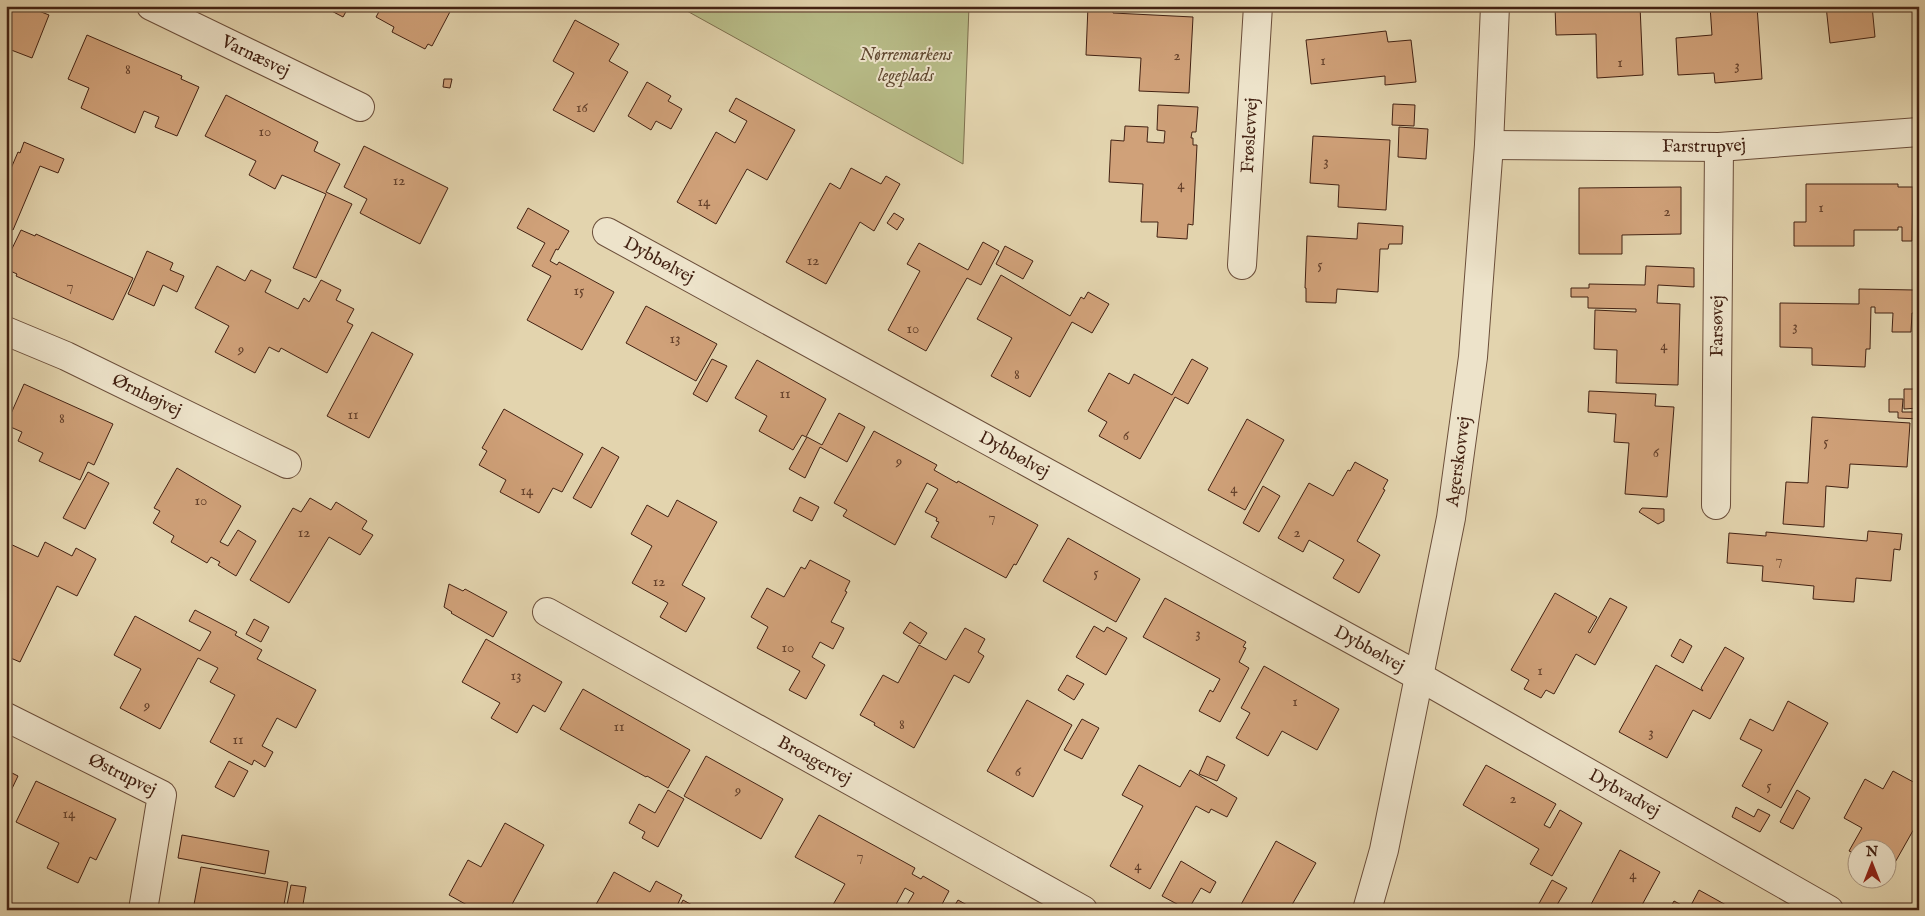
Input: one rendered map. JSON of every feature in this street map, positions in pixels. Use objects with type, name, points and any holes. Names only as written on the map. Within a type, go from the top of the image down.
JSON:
[{"type":"street","name":"Varnæsvej","points":[[151,6],[360,107]]},
{"type":"street","name":"Frøslevvej","points":[[1242,265],[1258,6]]},
{"type":"street","name":"Agerskovvej","points":[[1367,910],[1384,850],[1451,518],[1473,357],[1489,145],[1495,6]]},
{"type":"street","name":"Farstrupvej","points":[[1489,145],[1719,147],[1919,132]]},
{"type":"street","name":"Farsøvej","points":[[1716,506],[1719,147]]},
{"type":"street","name":"Dybbølvej","points":[[607,232],[1420,677]]},
{"type":"street","name":"Ørnhøjvej","points":[[6,331],[66,356],[286,464]]},
{"type":"street","name":"Broagervej","points":[[547,612],[1082,910]]},
{"type":"street","name":"Dybvadvej","points":[[1420,677],[1829,910]]},
{"type":"street","name":"Østrupvej","points":[[6,717],[162,795],[143,910]]},
{"type":"green space","name":"Nørremarkens legeplads","points":[[678,6],[969,6],[963,164]]},
{"type":"building","points":[[6,6],[26,6],[49,15],[32,58],[6,48]]},
{"type":"building","points":[[322,6],[349,6],[343,17]]},
{"type":"building","points":[[382,6],[453,6],[432,46],[428,44],[425,49],[392,32],[394,27],[376,17]]},
{"type":"building","points":[[1088,6],[1113,6],[1113,13],[1193,17],[1189,93],[1139,91],[1141,58],[1086,55]]},
{"type":"building","points":[[1555,6],[1640,6],[1643,75],[1597,78],[1596,34],[1556,35]]},
{"type":"building","points":[[1710,6],[1757,6],[1762,79],[1715,83],[1714,73],[1678,75],[1676,38],[1712,35]]},
{"type":"building","points":[[1826,6],[1872,6],[1875,37],[1830,43]]},
{"type":"building","points":[[575,20],[619,44],[609,61],[628,72],[594,132],[553,110],[574,73],[553,61]]},
{"type":"building","points":[[1386,31],[1388,42],[1411,40],[1416,82],[1385,85],[1385,76],[1311,84],[1306,40]]},
{"type":"building","points":[[87,35],[182,76],[181,79],[199,87],[177,136],[155,127],[159,117],[144,111],[135,133],[81,108],[89,88],[68,79]]},
{"type":"building","points":[[444,79],[452,79],[450,88],[443,87]]},
{"type":"building","points":[[647,82],[671,96],[668,101],[682,109],[671,129],[656,121],[651,130],[628,116]]},
{"type":"building","points":[[226,95],[318,142],[314,151],[340,164],[326,192],[352,204],[316,278],[293,268],[326,194],[282,175],[275,189],[249,175],[256,161],[205,136]]},
{"type":"building","points":[[736,98],[795,130],[767,180],[747,169],[716,224],[677,202],[716,132],[735,143],[747,121],[729,111]]},
{"type":"building","points":[[1393,104],[1415,105],[1414,126],[1392,125]]},
{"type":"building","points":[[1158,105],[1198,107],[1196,132],[1192,132],[1191,138],[1193,138],[1193,145],[1197,145],[1193,225],[1188,224],[1187,239],[1157,237],[1158,222],[1141,222],[1143,184],[1109,182],[1111,140],[1124,141],[1125,126],[1148,127],[1147,142],[1164,143],[1165,131],[1157,130]]},
{"type":"building","points":[[1399,127],[1428,129],[1426,159],[1398,157]]},
{"type":"building","points":[[1313,136],[1390,140],[1386,210],[1338,207],[1339,185],[1310,183]]},
{"type":"building","points":[[24,142],[64,159],[58,173],[40,166],[13,230],[6,227],[6,180]]},
{"type":"building","points":[[364,146],[448,188],[420,244],[360,213],[367,199],[344,187]]},
{"type":"building","points":[[851,168],[881,184],[886,176],[900,184],[874,231],[860,222],[826,284],[786,262],[830,183],[840,189]]},
{"type":"building","points":[[1806,184],[1898,184],[1898,187],[1913,187],[1912,241],[1902,241],[1902,227],[1898,227],[1898,230],[1854,230],[1854,246],[1794,246],[1794,222],[1806,222]]},
{"type":"building","points":[[1681,187],[1681,234],[1622,235],[1622,254],[1579,254],[1579,188]]},
{"type":"building","points":[[528,208],[569,231],[550,261],[557,265],[559,262],[614,292],[582,350],[527,320],[551,276],[532,266],[545,243],[517,228]]},
{"type":"building","points":[[894,213],[904,219],[897,230],[887,223]]},
{"type":"building","points":[[1358,223],[1403,226],[1402,244],[1389,244],[1388,249],[1380,249],[1378,292],[1337,289],[1336,303],[1306,302],[1307,236],[1357,239]]},
{"type":"building","points":[[21,230],[35,236],[36,234],[133,278],[113,320],[16,276],[17,274],[6,269],[6,261]]},
{"type":"building","points":[[983,242],[999,251],[981,285],[967,278],[926,351],[888,330],[920,271],[907,264],[919,243],[968,270]]},
{"type":"building","points":[[1005,246],[1033,261],[1023,279],[996,264]]},
{"type":"building","points":[[147,251],[173,263],[170,270],[184,276],[177,292],[163,285],[154,306],[128,294]]},
{"type":"building","points":[[217,266],[245,281],[251,270],[271,280],[265,292],[298,309],[304,298],[309,302],[321,280],[341,290],[336,300],[354,309],[347,322],[353,325],[327,373],[281,348],[279,352],[269,347],[255,373],[215,352],[229,326],[195,308]]},
{"type":"building","points":[[1646,266],[1694,268],[1694,287],[1658,285],[1657,303],[1680,304],[1678,385],[1616,383],[1617,350],[1594,349],[1595,310],[1636,312],[1636,309],[1588,308],[1588,297],[1571,297],[1571,288],[1589,288],[1589,284],[1645,285]]},
{"type":"building","points":[[1001,275],[1070,316],[1081,297],[1084,299],[1088,292],[1109,304],[1092,333],[1072,322],[1030,397],[991,376],[1012,338],[977,319]]},
{"type":"building","points":[[1859,289],[1915,290],[1911,332],[1892,332],[1893,313],[1875,313],[1875,307],[1871,307],[1870,349],[1866,349],[1865,367],[1812,365],[1812,348],[1780,347],[1780,303],[1859,304]]},
{"type":"building","points":[[646,306],[717,344],[696,381],[626,343]]},
{"type":"building","points":[[372,332],[413,354],[369,438],[327,416]]},
{"type":"building","points":[[712,359],[727,366],[707,402],[693,394]]},
{"type":"building","points":[[1192,359],[1208,368],[1188,404],[1175,397],[1140,459],[1099,436],[1107,422],[1088,411],[1109,373],[1129,384],[1134,374],[1172,395]]},
{"type":"building","points":[[757,360],[826,399],[806,437],[802,435],[793,450],[759,431],[767,416],[735,398]]},
{"type":"building","points":[[24,384],[113,424],[94,465],[88,462],[80,480],[39,461],[43,453],[18,441],[22,432],[6,425]]},
{"type":"building","points":[[1904,389],[1918,389],[1918,408],[1904,409]]},
{"type":"building","points":[[1589,391],[1656,394],[1655,406],[1674,407],[1667,497],[1625,494],[1629,443],[1614,442],[1616,414],[1588,412]]},
{"type":"building","points":[[1889,399],[1903,399],[1902,412],[1919,412],[1919,419],[1898,418],[1898,412],[1889,412]]},
{"type":"building","points":[[504,409],[583,454],[562,492],[553,488],[539,513],[500,492],[506,480],[479,465],[487,451],[482,448]]},
{"type":"building","points":[[839,413],[865,427],[847,462],[820,447],[805,478],[789,469],[807,437],[822,445]]},
{"type":"building","points":[[1812,417],[1910,423],[1907,467],[1850,464],[1848,488],[1826,486],[1824,527],[1783,524],[1786,482],[1808,483]]},
{"type":"building","points":[[1247,419],[1284,440],[1245,510],[1208,490]]},
{"type":"building","points":[[874,431],[937,465],[934,470],[1038,525],[1016,565],[1014,564],[1006,578],[931,537],[939,522],[936,521],[937,518],[925,512],[938,489],[927,483],[895,545],[843,516],[847,510],[834,503]]},
{"type":"building","points":[[602,447],[619,457],[591,508],[573,498]]},
{"type":"building","points":[[1355,462],[1388,480],[1383,489],[1385,490],[1357,541],[1380,555],[1359,593],[1333,578],[1344,560],[1309,540],[1303,552],[1278,538],[1309,483],[1333,496],[1348,470],[1350,471]]},
{"type":"building","points":[[177,468],[241,506],[220,542],[228,546],[238,530],[256,541],[236,576],[218,565],[220,562],[211,557],[207,563],[171,542],[174,536],[153,523],[160,511],[154,508]]},
{"type":"building","points":[[88,472],[109,483],[85,529],[63,518]]},
{"type":"building","points":[[1263,486],[1280,496],[1259,532],[1243,523]]},
{"type":"building","points":[[800,497],[819,507],[812,521],[793,511]]},
{"type":"building","points":[[310,498],[331,510],[336,502],[367,521],[362,529],[373,535],[360,555],[329,537],[289,603],[250,580],[293,508],[301,512]]},
{"type":"building","points":[[677,500],[717,522],[682,585],[705,598],[686,632],[660,617],[668,603],[632,583],[652,546],[631,534],[647,505],[668,517]]},
{"type":"building","points":[[1642,508],[1664,509],[1664,521],[1658,524],[1639,512]]},
{"type":"building","points":[[1914,515],[1919,515],[1919,526],[1914,526]]},
{"type":"building","points":[[1868,531],[1902,534],[1900,550],[1894,549],[1891,581],[1856,578],[1854,602],[1813,599],[1814,586],[1762,581],[1763,566],[1727,563],[1729,533],[1766,536],[1766,532],[1867,541]]},
{"type":"building","points":[[1068,538],[1140,579],[1116,622],[1043,581]]},
{"type":"building","points":[[6,542],[38,557],[45,542],[72,556],[76,548],[96,559],[77,596],[57,586],[20,662],[6,656]]},
{"type":"building","points":[[810,560],[850,581],[845,591],[847,592],[831,622],[844,628],[833,649],[820,642],[812,657],[825,665],[806,699],[789,690],[800,671],[757,648],[768,627],[751,617],[767,588],[784,597],[801,567],[805,569]]},
{"type":"building","points":[[449,584],[463,591],[465,589],[507,612],[493,637],[444,607]]},
{"type":"building","points":[[1555,593],[1597,617],[1588,632],[1590,633],[1610,598],[1627,607],[1595,665],[1576,654],[1554,694],[1546,690],[1541,698],[1524,689],[1529,680],[1511,670]]},
{"type":"building","points":[[1165,598],[1246,642],[1243,647],[1246,648],[1239,662],[1249,668],[1220,722],[1199,711],[1210,690],[1213,692],[1220,679],[1143,637]]},
{"type":"building","points":[[195,610],[237,632],[235,635],[262,650],[257,659],[316,690],[296,728],[277,718],[262,746],[273,752],[265,767],[254,760],[252,765],[210,742],[235,695],[210,682],[218,668],[198,658],[160,729],[120,708],[141,669],[114,655],[135,616],[200,651],[211,632],[189,621]]},
{"type":"building","points":[[254,619],[269,627],[261,642],[246,634]]},
{"type":"building","points":[[910,622],[927,633],[920,644],[903,633]]},
{"type":"building","points":[[1094,626],[1104,632],[1107,627],[1127,638],[1106,675],[1076,657]]},
{"type":"building","points":[[965,628],[985,639],[978,652],[984,656],[969,683],[954,675],[914,748],[860,715],[883,675],[898,683],[919,645],[946,660]]},
{"type":"building","points":[[486,639],[562,682],[545,712],[533,705],[517,733],[491,718],[500,703],[462,682]]},
{"type":"building","points":[[1680,639],[1692,646],[1683,663],[1671,656]]},
{"type":"building","points":[[1725,647],[1744,658],[1710,719],[1693,710],[1667,758],[1619,732],[1656,665],[1703,691],[1701,688]]},
{"type":"building","points":[[1264,666],[1339,709],[1317,750],[1282,731],[1268,756],[1236,738],[1250,713],[1241,708]]},
{"type":"building","points":[[1067,675],[1084,684],[1074,700],[1058,690]]},
{"type":"building","points":[[583,689],[690,750],[668,788],[560,729]]},
{"type":"building","points":[[1027,700],[1072,725],[1033,797],[987,771]]},
{"type":"building","points":[[1788,701],[1828,723],[1781,808],[1742,786],[1762,750],[1740,739],[1750,719],[1773,731]]},
{"type":"building","points":[[1082,719],[1099,728],[1082,759],[1064,750]]},
{"type":"building","points":[[706,756],[783,799],[761,839],[684,796]]},
{"type":"building","points":[[1207,756],[1225,765],[1217,781],[1199,774]]},
{"type":"building","points":[[229,761],[248,771],[234,797],[215,787]]},
{"type":"building","points":[[1139,765],[1180,787],[1190,770],[1237,798],[1227,817],[1211,809],[1209,813],[1196,806],[1150,889],[1110,866],[1143,806],[1122,795]]},
{"type":"building","points":[[1486,765],[1556,804],[1544,825],[1550,828],[1560,810],[1582,823],[1552,876],[1530,864],[1539,849],[1463,805]]},
{"type":"building","points":[[6,770],[18,776],[6,801]]},
{"type":"building","points":[[1893,771],[1919,785],[1919,820],[1898,857],[1898,838],[1856,838],[1862,828],[1844,818],[1865,779],[1883,789]]},
{"type":"building","points":[[36,781],[116,819],[96,860],[90,857],[78,883],[47,868],[59,843],[16,822]]},
{"type":"building","points":[[668,790],[684,799],[658,847],[642,838],[645,832],[629,823],[639,804],[655,813]]},
{"type":"building","points":[[1797,790],[1810,798],[1793,829],[1780,822]]},
{"type":"building","points":[[1736,807],[1754,817],[1758,809],[1770,815],[1760,832],[1732,817]]},
{"type":"building","points":[[819,815],[915,868],[912,874],[921,879],[923,876],[949,891],[939,910],[904,910],[914,893],[905,888],[893,910],[886,906],[884,910],[830,910],[845,884],[795,857]]},
{"type":"building","points":[[505,823],[544,845],[509,910],[476,910],[449,895],[468,860],[481,867]]},
{"type":"building","points":[[182,835],[269,851],[265,874],[178,858]]},
{"type":"building","points":[[1276,841],[1316,863],[1289,910],[1238,910]]},
{"type":"building","points":[[1620,850],[1660,872],[1642,905],[1650,910],[1588,910]]},
{"type":"building","points":[[1181,861],[1216,882],[1210,893],[1201,888],[1188,910],[1162,896]]},
{"type":"building","points":[[201,867],[288,882],[283,910],[193,910]]},
{"type":"building","points":[[614,872],[650,892],[656,881],[682,895],[675,910],[593,910]]},
{"type":"building","points":[[1552,880],[1567,888],[1554,910],[1536,909]]},
{"type":"building","points":[[291,885],[306,887],[302,910],[286,910]]},
{"type":"building","points":[[1699,890],[1735,910],[1669,910],[1674,901],[1689,909]]},
{"type":"building","points":[[683,900],[701,910],[678,910]]},
{"type":"building","points":[[958,900],[976,910],[952,910]]}]
